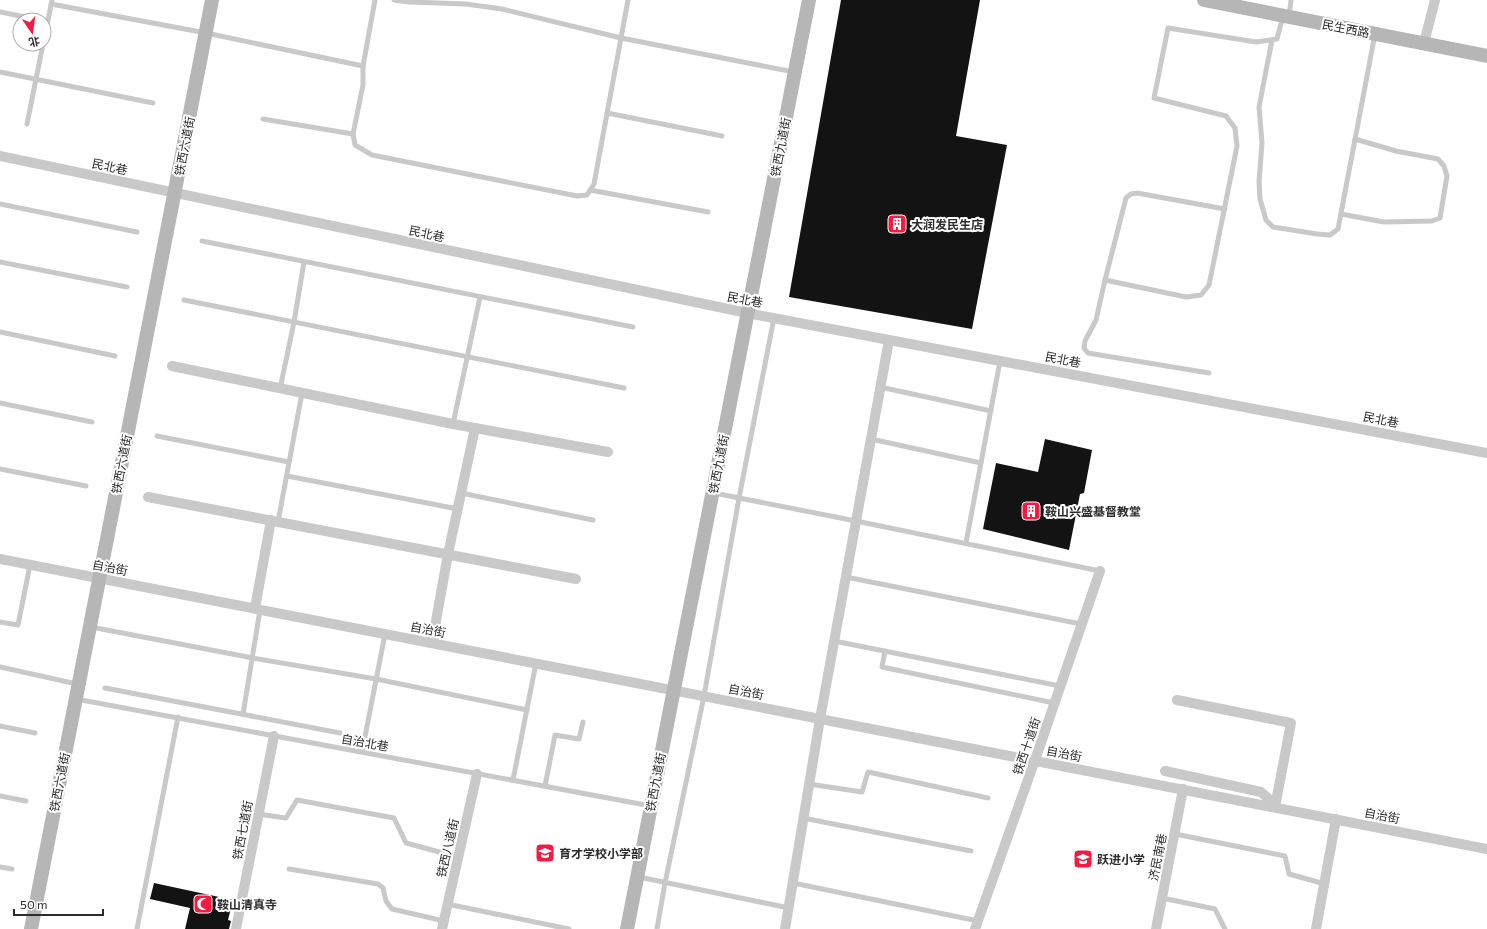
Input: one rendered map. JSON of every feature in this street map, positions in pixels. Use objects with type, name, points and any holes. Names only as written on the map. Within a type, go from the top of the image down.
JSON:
[{"type":"main road","name":"铁西六道街","points":[[31,929],[212,0]]},
{"type":"main road","name":"铁西九道街","points":[[627,929],[809,0]]},
{"type":"main road","name":"民生西路","points":[[1204,0],[1487,56]]},
{"type":"street","points":[[1424,43],[1435,0]]},
{"type":"street","name":"民北巷","points":[[0,156],[748,313],[1487,453]]},
{"type":"street","points":[[785,929],[820,718],[889,340]]},
{"type":"street","points":[[172,366],[453,424],[608,452]]},
{"type":"street","points":[[432,643],[448,554],[475,428]]},
{"type":"street","points":[[148,497],[576,579]]},
{"type":"street","points":[[258,609],[274,521]]},
{"type":"street","name":"自治街","points":[[0,559],[1487,848]]},
{"type":"street","name":"铁西十道街","points":[[977,925],[1100,571]]},
{"type":"street","points":[[1177,700],[1291,723],[1275,806]]},
{"type":"street","name":"铁西七道街","points":[[236,929],[274,736]]},
{"type":"street","points":[[1165,770],[1261,792],[1275,806]]},
{"type":"street","name":"铁西八道街","points":[[443,925],[477,774]]},
{"type":"street","name":"济民南巷","points":[[1156,929],[1183,789]]},
{"type":"street","points":[[1316,929],[1336,819]]},
{"type":"lane","points":[[375,0],[363,66],[363,85],[353,134],[355,144],[372,155],[577,196],[587,195],[594,184],[628,0]]},
{"type":"lane","points":[[394,0],[409,2],[473,3],[621,38],[795,72]]},
{"type":"lane","points":[[1105,280],[1186,297],[1201,295],[1209,285],[1237,146],[1235,128],[1226,116],[1154,98],[1168,28],[1256,42],[1277,39],[1291,0]]},
{"type":"lane","points":[[49,12],[52,2],[363,66]]},
{"type":"lane","points":[[0,12],[12,14]]},
{"type":"lane","points":[[1272,40],[1260,107],[1262,143],[1259,182],[1260,199],[1266,220],[1272,227],[1330,235],[1338,229],[1375,34]]},
{"type":"lane","points":[[27,124],[42,52]]},
{"type":"lane","points":[[0,72],[37,78],[153,103]]},
{"type":"lane","points":[[607,113],[722,136]]},
{"type":"lane","points":[[263,119],[353,134]]},
{"type":"lane","points":[[1341,214],[1384,222],[1432,221],[1440,218],[1447,176],[1444,166],[1438,159],[1396,151],[1355,139]]},
{"type":"lane","points":[[590,190],[708,212]]},
{"type":"lane","points":[[1209,374],[1088,353],[1084,348],[1085,341],[1096,320],[1126,198],[1131,194],[1137,193],[1224,209]]},
{"type":"lane","points":[[0,204],[137,232]]},
{"type":"lane","points":[[202,241],[633,327]]},
{"type":"lane","points":[[0,262],[127,286]]},
{"type":"lane","points":[[280,389],[294,322],[304,262]]},
{"type":"lane","points":[[453,424],[480,297]]},
{"type":"lane","points":[[184,300],[624,388]]},
{"type":"lane","points":[[657,929],[665,883],[704,696],[739,498],[774,318]]},
{"type":"lane","points":[[0,332],[115,356]]},
{"type":"lane","points":[[966,543],[1000,361]]},
{"type":"lane","points":[[880,387],[991,411]]},
{"type":"lane","points":[[274,521],[286,476],[302,394]]},
{"type":"lane","points":[[0,403],[92,422]]},
{"type":"lane","points":[[157,436],[289,462]]},
{"type":"lane","points":[[871,439],[981,463]]},
{"type":"lane","points":[[0,469],[86,486]]},
{"type":"lane","points":[[286,476],[458,509]]},
{"type":"lane","points":[[462,493],[593,520]]},
{"type":"lane","points":[[712,493],[856,520],[1100,571]]},
{"type":"lane","points":[[0,622],[18,625],[30,565]]},
{"type":"lane","points":[[846,577],[1081,624]]},
{"type":"lane","points":[[243,714],[258,609]]},
{"type":"lane","points":[[89,627],[252,658],[376,679],[526,710]]},
{"type":"lane","points":[[362,752],[385,634]]},
{"type":"lane","points":[[834,641],[1060,686]]},
{"type":"lane","points":[[885,651],[882,667],[1054,703]]},
{"type":"lane","points":[[513,780],[536,663]]},
{"type":"lane","points":[[0,667],[78,684]]},
{"type":"lane","points":[[105,688],[340,732]]},
{"type":"lane","name":"自治北巷","points":[[76,698],[651,806]]},
{"type":"lane","points":[[137,929],[178,718]]},
{"type":"lane","points":[[545,786],[555,735],[579,739],[583,722]]},
{"type":"lane","points":[[0,726],[35,733]]},
{"type":"lane","points":[[809,784],[862,792],[868,772],[988,798]]},
{"type":"lane","points":[[0,796],[26,801]]},
{"type":"lane","points":[[258,814],[286,818],[297,800],[394,818],[406,843],[458,857]]},
{"type":"lane","points":[[803,818],[971,851]]},
{"type":"lane","points":[[1175,834],[1284,856],[1289,874],[1324,884]]},
{"type":"lane","points":[[0,867],[12,869]]},
{"type":"lane","points":[[289,869],[378,884],[383,888],[386,901],[392,909],[443,925]]},
{"type":"lane","points":[[637,877],[789,908]]},
{"type":"lane","points":[[793,883],[977,925]]},
{"type":"lane","points":[[1162,898],[1215,909],[1225,929]]},
{"type":"lane","points":[[447,904],[569,929]]},
{"type":"building","name":"大润发民生店","points":[[841,0],[980,0],[956,136],[1007,145],[972,329],[789,297]]},
{"type":"building","name":"鞍山兴盛基督教堂","points":[[1045,439],[1092,450],[1084,493],[1080,494],[1069,550],[983,529],[996,463],[1038,472]]},
{"type":"building","name":"鞍山清真寺","points":[[154,883],[233,900],[228,920],[231,921],[229,929],[185,929],[190,908],[150,899]]},
{"type":"place","name":"大润发民生店","points":[[897,224]]},
{"type":"place","name":"鞍山兴盛基督教堂","points":[[1031,511]]},
{"type":"place","name":"育才学校小学部","points":[[545,853]]},
{"type":"place","name":"跃进小学","points":[[1083,859]]},
{"type":"place","name":"鞍山清真寺","points":[[203,904]]}]
